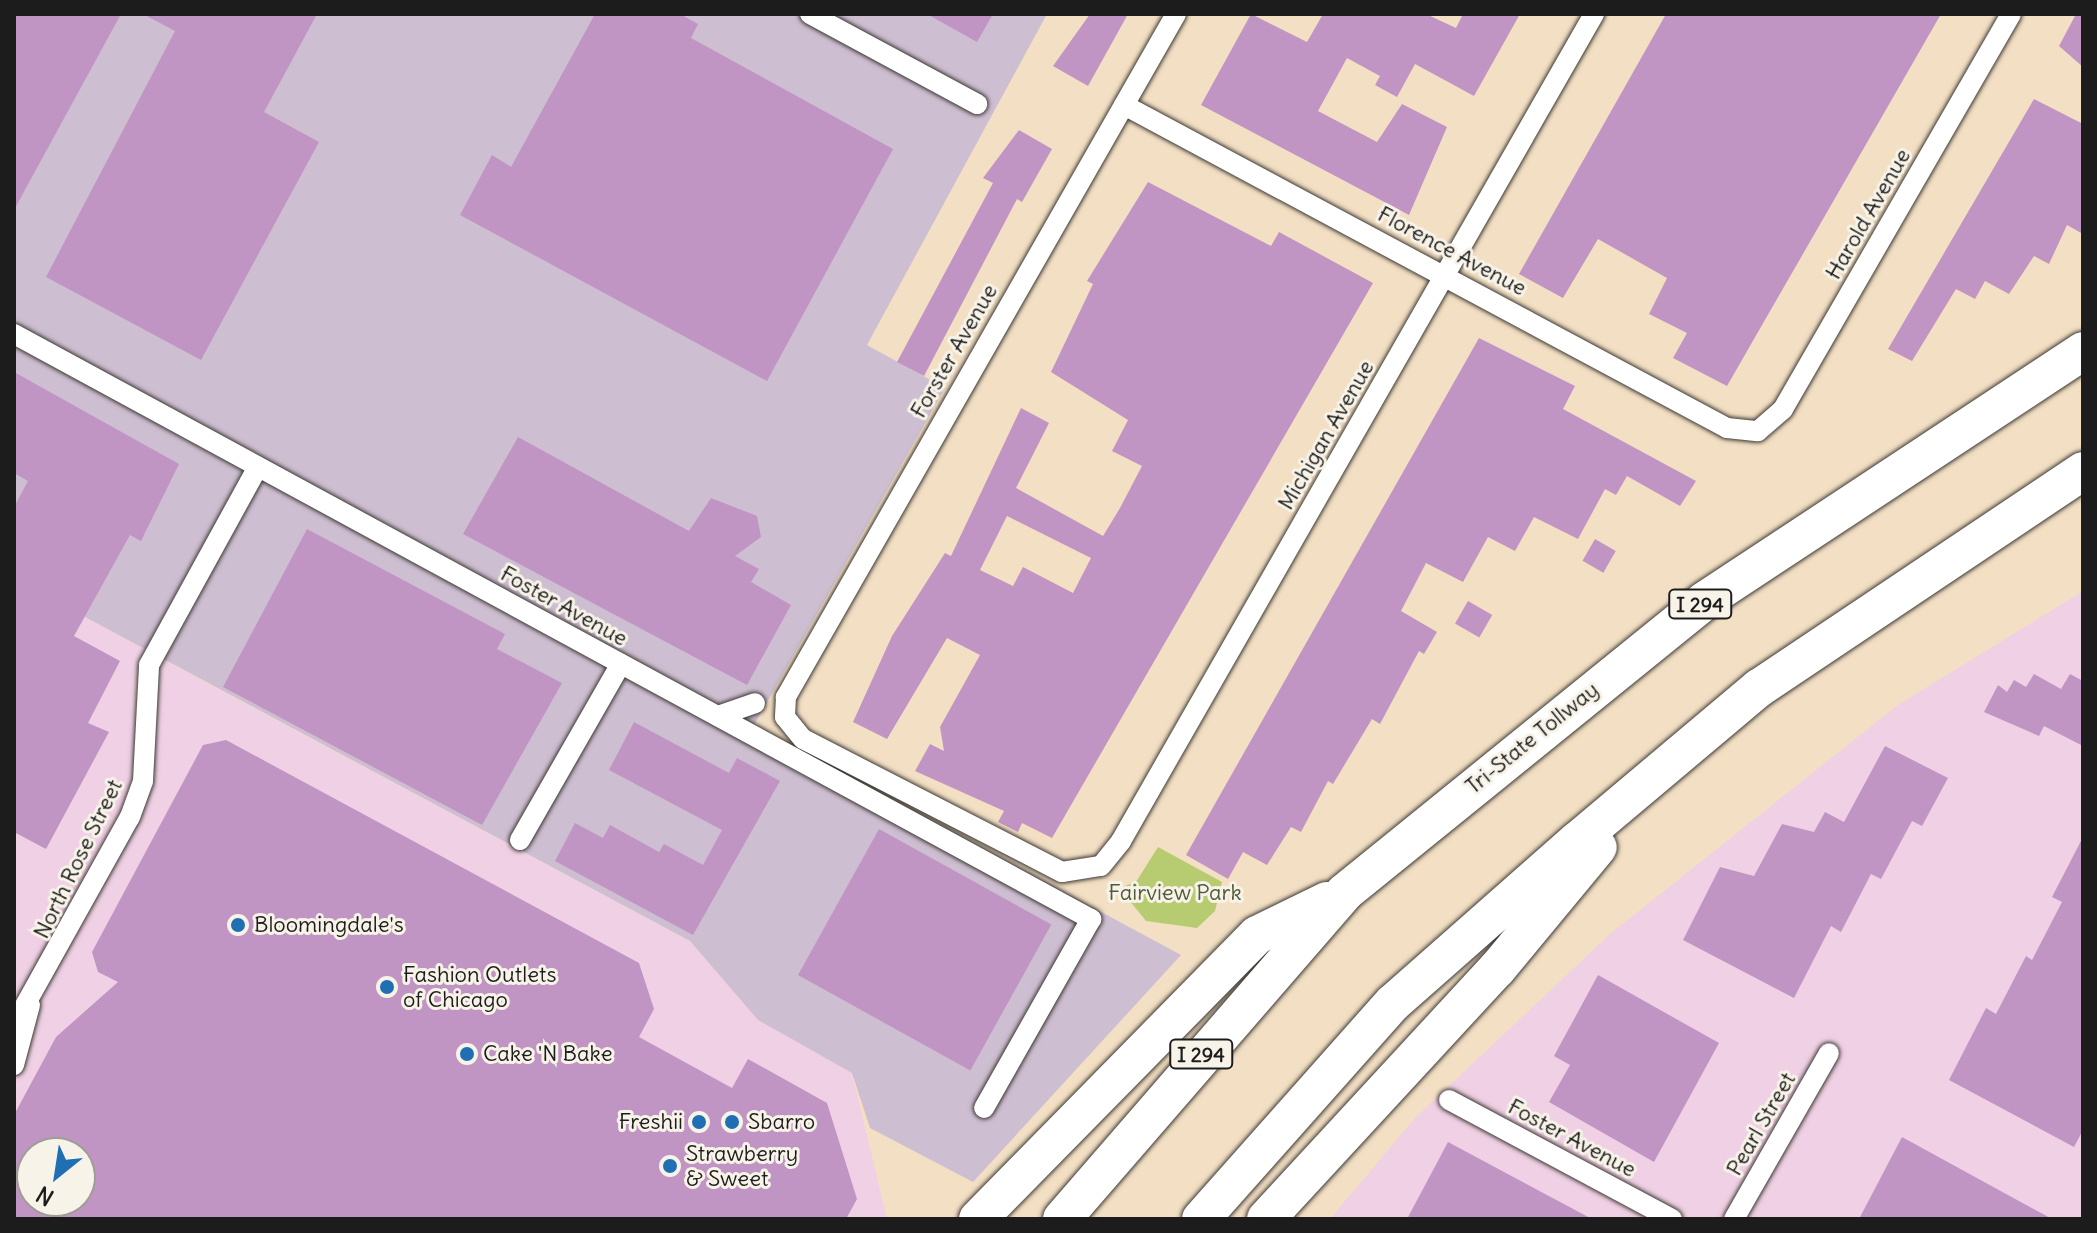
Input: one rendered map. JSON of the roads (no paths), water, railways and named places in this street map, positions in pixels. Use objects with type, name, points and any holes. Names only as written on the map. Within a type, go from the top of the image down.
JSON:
[{"type":"highway","name":"Tri-State Tollway","points":[[1062,1219],[1344,893],[1704,601],[2083,351]]},
{"type":"highway","points":[[1201,1219],[1393,1003],[1661,770],[1759,688],[2083,471]]},
{"type":"highway","points":[[1266,1219],[1497,969],[1661,770]]},
{"type":"highway","points":[[978,1219],[1257,935],[1344,893]]},
{"type":"street","points":[[810,14],[977,104]]},
{"type":"street","name":"Forster Avenue","points":[[1090,871],[1047,867],[803,739],[785,717],[794,678],[1176,14]]},
{"type":"street","name":"Michigan Avenue","points":[[1090,871],[1121,841],[1594,14]]},
{"type":"street","name":"Harold Avenue","points":[[1758,431],[1783,409],[2011,14]]},
{"type":"street","name":"Florence Avenue","points":[[1124,105],[1445,274],[1727,428],[1758,431]]},
{"type":"street","name":"Foster Avenue","points":[[14,334],[1091,919],[984,1108]]},
{"type":"street","name":"North Rose Street","points":[[14,1025],[30,1005],[137,801],[149,665],[258,467]]},
{"type":"street","points":[[520,840],[621,664]]},
{"type":"street","points":[[718,716],[755,703]]},
{"type":"street","name":"North Rose Street","points":[[14,1065],[30,1005]]},
{"type":"street","name":"Pearl Street","points":[[1734,1219],[1829,1053]]},
{"type":"street","name":"Foster Avenue","points":[[1449,1100],[1672,1219]]},
{"type":"place","name":"Bloomingdale's","points":[[238,925]]},
{"type":"place","name":"Fashion Outlets of Chicago","points":[[387,987]]},
{"type":"place","name":"Cake 'N Bake","points":[[467,1054]]},
{"type":"place","name":"Freshii","points":[[699,1122]]},
{"type":"place","name":"Sbarro","points":[[732,1122]]},
{"type":"place","name":"Strawberry & Sweet","points":[[670,1166]]},
{"type":"park label","name":"Fairview Park","points":[[1175,893]]}]
